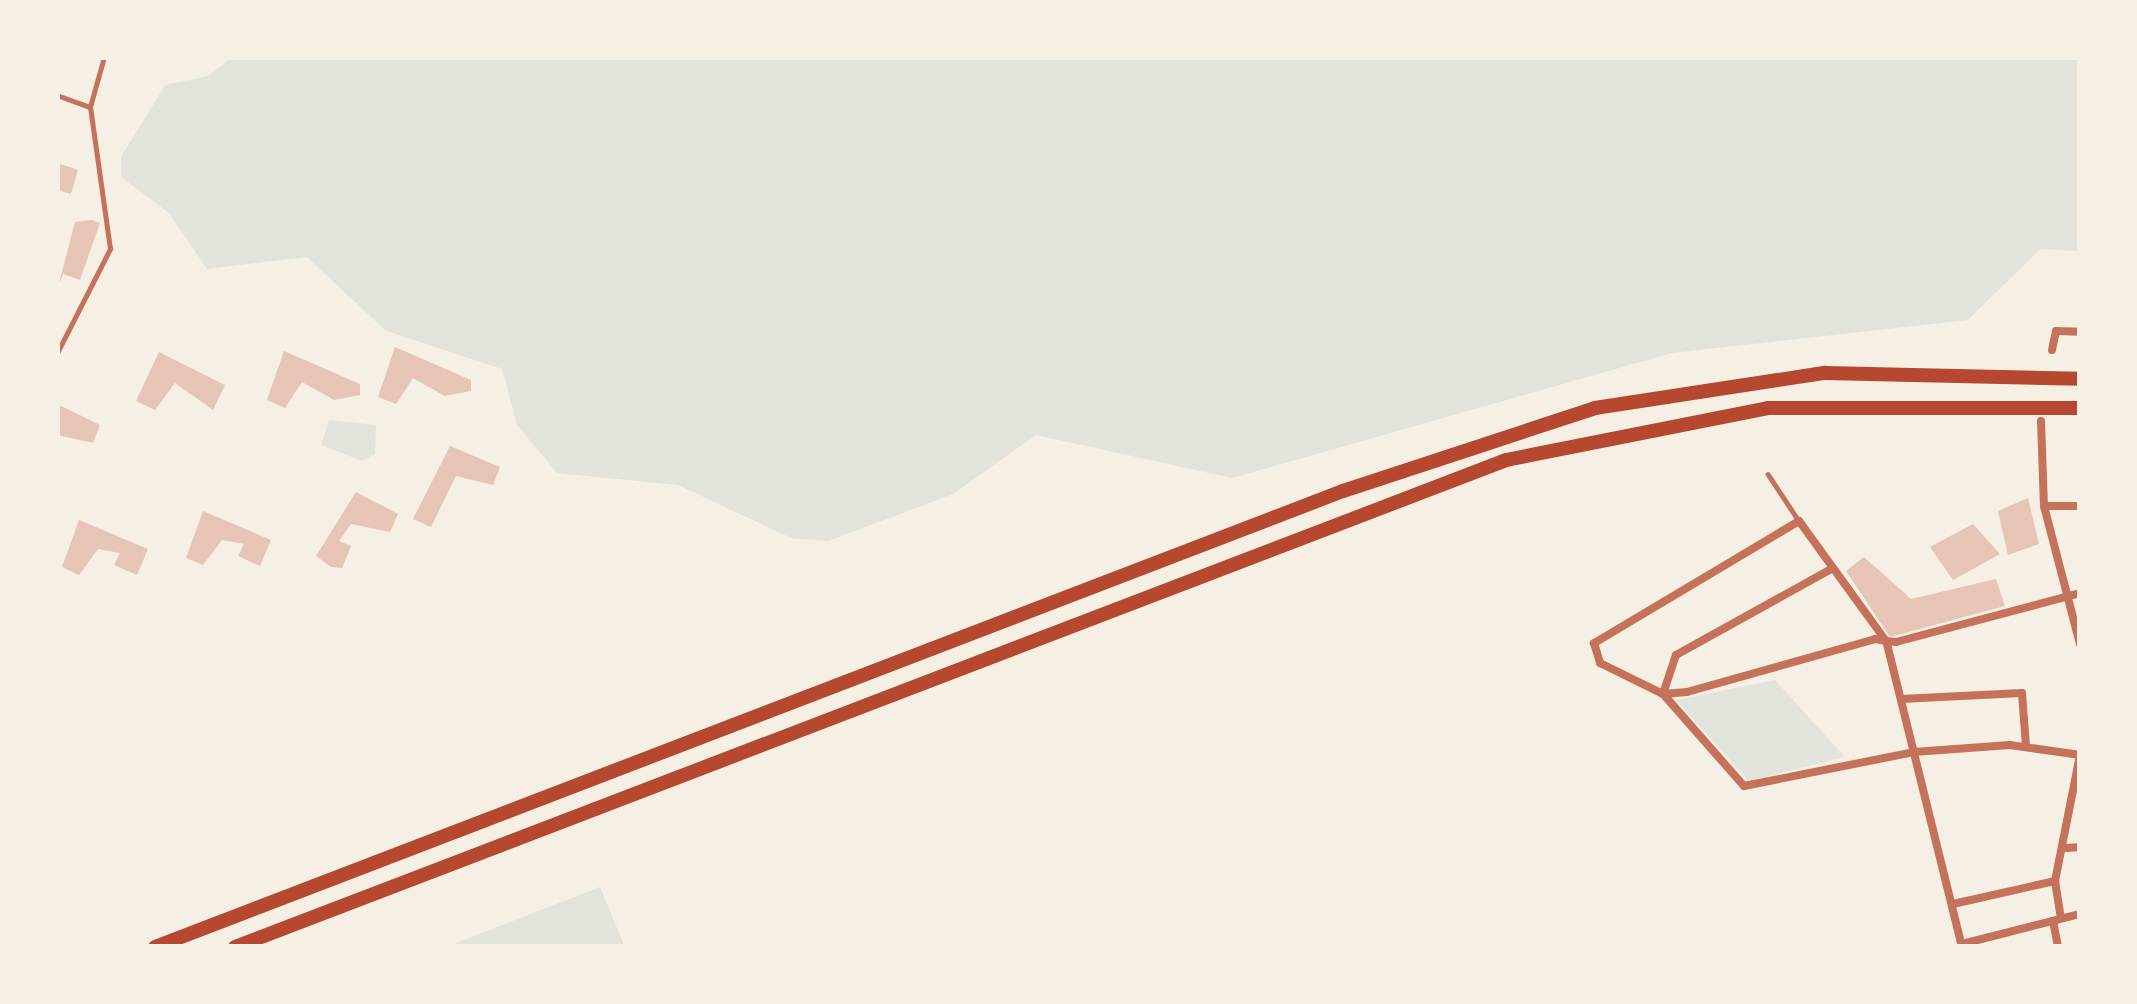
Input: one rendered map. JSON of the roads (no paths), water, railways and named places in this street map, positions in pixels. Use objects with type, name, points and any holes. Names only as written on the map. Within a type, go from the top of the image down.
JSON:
[{"type":"highway","points":[[155,947],[1343,491],[1595,408],[1825,373],[2080,379]]},
{"type":"highway","points":[[235,947],[1505,460],[1768,408],[2080,408]]},
{"type":"street","points":[[2052,350],[2056,331],[2080,332]]},
{"type":"street","points":[[2041,421],[2044,506],[2062,596],[2080,644]]},
{"type":"street","points":[[2044,506],[2080,506]]},
{"type":"street","points":[[2058,947],[2057,920],[2055,881],[2067,848],[2080,755],[2026,746],[1914,752],[1744,786],[1663,694],[1600,663],[1594,643],[1799,521],[1886,641],[1900,699],[1914,752],[1962,945],[2057,920],[2080,914]]},
{"type":"street","points":[[1663,694],[1676,655],[1833,568]]},
{"type":"street","points":[[1663,694],[2080,593]]},
{"type":"street","points":[[1900,699],[2022,693],[2026,746]]},
{"type":"street","points":[[2067,848],[2080,847]]},
{"type":"street","points":[[1952,904],[2055,881]]},
{"type":"lane","points":[[57,353],[110,249],[90,107],[104,57]]},
{"type":"lane","points":[[57,95],[90,107]]},
{"type":"lane","points":[[1768,474],[1799,521]]}]
